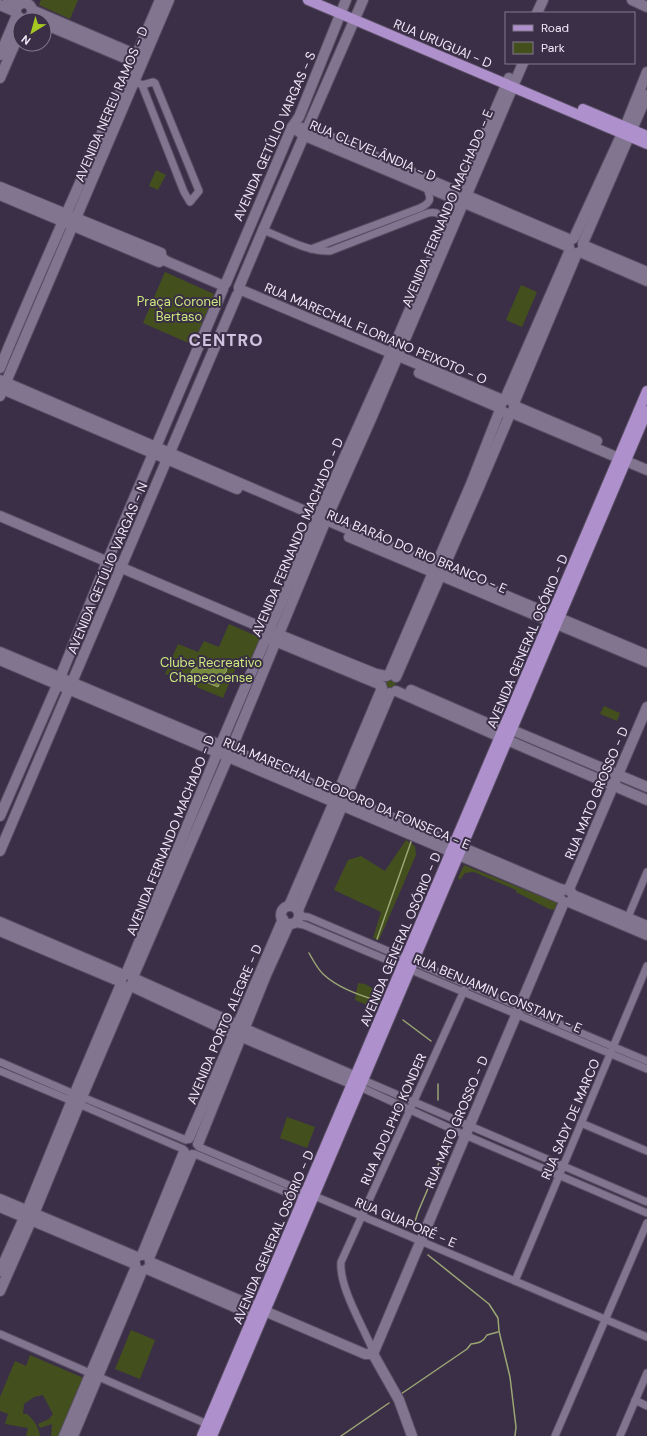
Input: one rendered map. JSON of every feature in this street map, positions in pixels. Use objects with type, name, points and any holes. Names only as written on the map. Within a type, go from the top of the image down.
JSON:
[{"type":"main road","points":[[308,0],[343,7]]},
{"type":"main road","points":[[325,0],[343,7]]},
{"type":"main road","name":"RUA URUGUAI - D","points":[[343,7],[356,17],[627,132],[647,144]]},
{"type":"main road","name":"RUA URUGUAI - D","points":[[627,132],[647,136]]},
{"type":"main road","points":[[624,456],[647,391]]},
{"type":"main road","points":[[624,456],[647,411]]},
{"type":"main road","name":"AVENIDA GENERAL OSÓRIO - D","points":[[202,1436],[358,1082],[624,456]]},
{"type":"main road","name":"AVENIDA GENERAL OSÓRIO - D","points":[[212,1436],[258,1311]]},
{"type":"street","points":[[8,0],[26,11],[138,60]]},
{"type":"street","name":"AVENIDA NEREU RAMOS - D","points":[[70,220],[138,60],[160,0]]},
{"type":"street","name":"AVENIDA NEREU RAMOS - D","points":[[70,220],[138,83],[138,60],[169,0]]},
{"type":"street","name":"AVENIDA GETÚLIO VARGAS - S","points":[[238,292],[263,230],[363,0]]},
{"type":"street","points":[[537,12],[542,0]]},
{"type":"street","points":[[544,12],[550,0]]},
{"type":"street","points":[[632,0],[647,6]]},
{"type":"street","points":[[0,5],[26,11]]},
{"type":"street","name":"AVENIDA GETÚLIO VARGAS - S","points":[[224,286],[292,127],[299,117],[343,7]]},
{"type":"street","points":[[0,55],[26,11]]},
{"type":"street","points":[[52,27],[138,60]]},
{"type":"street","points":[[0,78],[12,50]]},
{"type":"street","name":"AVENIDA FERNANDO MACHADO - E","points":[[393,358],[486,142],[511,82],[516,64]]},
{"type":"street","name":"AVENIDA FERNANDO MACHADO - E","points":[[511,82],[522,64]]},
{"type":"street","points":[[627,132],[647,72]]},
{"type":"street","points":[[138,83],[155,83],[199,191],[190,202],[184,192],[138,83]]},
{"type":"street","points":[[627,132],[647,96]]},
{"type":"street","name":"RUA CLEVELÂNDIA - D","points":[[292,127],[576,246],[647,272]]},
{"type":"street","name":"RUA CLEVELÂNDIA - D","points":[[306,132],[427,188],[462,198]]},
{"type":"street","name":"AVENIDA PORTO ALEGRE - D","points":[[73,1436],[95,1375],[240,1031],[292,917],[340,800],[478,479],[507,407],[627,132]]},
{"type":"street","points":[[0,187],[70,220]]},
{"type":"street","points":[[422,211],[430,202],[427,188]]},
{"type":"street","points":[[427,188],[444,200],[448,210],[447,223]]},
{"type":"street","points":[[0,195],[160,253],[160,257],[166,261],[224,286]]},
{"type":"street","name":"AVENIDA FERNANDO MACHADO - E","points":[[393,358],[447,223],[462,198]]},
{"type":"street","points":[[263,230],[311,249],[422,211],[437,213],[443,216],[447,223]]},
{"type":"street","points":[[0,368],[32,291],[70,220]]},
{"type":"street","points":[[2,387],[70,220]]},
{"type":"street","name":"RUA CLEVELÂNDIA - D","points":[[576,246],[647,281]]},
{"type":"street","name":"RUA MARECHAL FLORIANO PEIXOTO - O","points":[[224,286],[225,294],[229,297],[238,292],[624,456],[647,463]]},
{"type":"street","name":"AVENIDA GETÚLIO VARGAS - N","points":[[0,816],[59,681],[106,565],[156,450],[224,286]]},
{"type":"street","name":"AVENIDA GETÚLIO VARGAS - N","points":[[0,851],[238,292]]},
{"type":"street","name":"AVENIDA FERNANDO MACHADO - D","points":[[0,1291],[29,1216],[127,980],[219,749],[272,636],[393,358]]},
{"type":"street","name":"RUA BARÃO DO RIO BRANCO - E","points":[[2,387],[156,450],[616,646],[647,662]]},
{"type":"street","name":"RUA MARECHAL FLORIANO PEIXOTO - O","points":[[624,456],[647,470]]},
{"type":"street","points":[[0,516],[119,571],[293,645],[390,684],[478,723],[505,734],[563,752],[647,787]]},
{"type":"street","points":[[0,523],[106,565]]},
{"type":"street","name":"AVENIDA FERNANDO MACHADO - D","points":[[127,980],[229,753],[272,636]]},
{"type":"street","name":"RUA BARÃO DO RIO BRANCO - E","points":[[616,646],[647,655]]},
{"type":"street","points":[[0,652],[59,681]]},
{"type":"street","points":[[0,660],[59,681]]},
{"type":"street","name":"RUA MARECHAL DEODORO DA FONSECA - E","points":[[59,681],[566,896],[626,922],[647,935]]},
{"type":"street","name":"RUA MATO GROSSO - D","points":[[373,1354],[647,707]]},
{"type":"street","points":[[505,734],[558,762],[647,800]]},
{"type":"street","points":[[558,762],[563,752]]},
{"type":"street","points":[[626,922],[647,872]]},
{"type":"street","name":"RUA BENJAMIN CONSTANT - E","points":[[292,917],[304,925],[408,964],[467,984],[518,1010]]},
{"type":"street","points":[[0,922],[313,1063],[358,1082],[413,1102],[559,1175],[647,1213]]},
{"type":"street","name":"RUA MARECHAL DEODORO DA FONSECA - E","points":[[626,922],[647,926]]},
{"type":"street","points":[[0,931],[127,980]]},
{"type":"street","name":"RUA BENJAMIN CONSTANT - E","points":[[408,964],[464,991],[518,1010],[642,1061],[647,1069]]},
{"type":"street","name":"RUA SADY DE MARCO","points":[[515,1281],[647,966]]},
{"type":"street","name":"RUA ADOLPHO KONDER","points":[[373,1354],[371,1346],[344,1286],[340,1271],[342,1262],[467,984]]},
{"type":"street","name":"RUA GUAPORÉ - E","points":[[0,1062],[77,1099]]},
{"type":"street","name":"RUA GUAPORÉ - E","points":[[0,1070],[77,1099],[308,1198],[362,1216],[647,1337]]},
{"type":"street","points":[[358,1082],[410,1110],[563,1166],[647,1202]]},
{"type":"street","points":[[581,1124],[647,1151]]},
{"type":"street","points":[[603,1194],[607,1185]]},
{"type":"street","points":[[0,1199],[29,1216]]},
{"type":"street","points":[[0,1207],[29,1216],[365,1354],[373,1354],[399,1400],[412,1436]]},
{"type":"street","name":"AVENIDA FERNANDO MACHADO - D","points":[[0,1271],[29,1216]]},
{"type":"street","points":[[555,1436],[647,1223]]},
{"type":"street","points":[[0,1334],[207,1424]]},
{"type":"street","points":[[620,1436],[647,1373]]},
{"type":"street","name":"AVENIDA PORTO ALEGRE - D","points":[[64,1436],[95,1375]]},
{"type":"street","points":[[635,1400],[647,1406]]},
{"type":"green space","points":[[41,0],[78,0],[70,19],[39,5]]},
{"type":"green space","points":[[156,170],[166,175],[158,190],[149,186]]},
{"type":"green space","name":"Praça Coronel Bertaso","points":[[165,272],[214,294],[193,345],[143,323]]},
{"type":"green space","points":[[521,285],[537,292],[522,327],[506,320]]},
{"type":"green space","name":"Clube Recreativo Chapecoense","points":[[229,624],[261,638],[249,667],[238,663],[223,698],[165,674],[178,644],[198,652],[204,641],[219,647]]},
{"type":"green space","points":[[388,679],[392,679],[394,680],[394,688],[388,689],[385,686],[385,682]]},
{"type":"green space","points":[[604,706],[620,713],[617,721],[600,714]]},
{"type":"green space","points":[[406,840],[415,846],[416,855],[379,940],[373,938],[381,912],[334,890],[348,860],[361,856],[385,871]]},
{"type":"green space","points":[[464,865],[557,903],[554,910],[549,909],[516,892],[516,890],[474,872],[465,873],[460,880],[458,878]]},
{"type":"green space","points":[[358,983],[365,984],[384,995],[380,1002],[373,1002],[367,1005],[355,1000]]},
{"type":"green space","points":[[287,1117],[315,1127],[307,1148],[280,1138]]},
{"type":"green space","points":[[131,1330],[155,1340],[140,1379],[115,1369]]},
{"type":"green space","points":[[30,1355],[86,1379],[62,1436],[51,1436],[52,1424],[40,1428],[38,1424],[49,1419],[53,1414],[43,1395],[34,1397],[24,1404],[23,1414],[27,1414],[34,1421],[40,1436],[26,1436],[28,1428],[5,1424],[8,1414],[0,1411],[0,1397],[15,1361],[26,1366]]},
{"type":"shaded area","points":[[199,661],[206,662],[206,665],[202,667],[205,670],[213,661],[227,668],[218,687],[201,680],[197,681],[192,679],[191,672],[194,668],[198,667]]},
{"type":"waterway","points":[[377,939],[412,839]]},
{"type":"waterway","points":[[309,953],[315,964],[328,979],[347,990],[375,1000]]},
{"type":"waterway","points":[[403,1020],[431,1041]]},
{"type":"waterway","points":[[438,1084],[438,1100]]},
{"type":"waterway","points":[[413,1228],[418,1212],[446,1146],[446,1134]]},
{"type":"waterway","points":[[428,1255],[489,1304],[498,1318],[499,1331],[510,1377],[516,1427],[515,1436]]},
{"type":"waterway","points":[[401,1394],[467,1349],[471,1344],[480,1342],[487,1335],[498,1332]]},
{"type":"waterway","points":[[341,1436],[389,1403]]},
{"type":"district","name":"CENTRO","points":[[226,340]]}]
